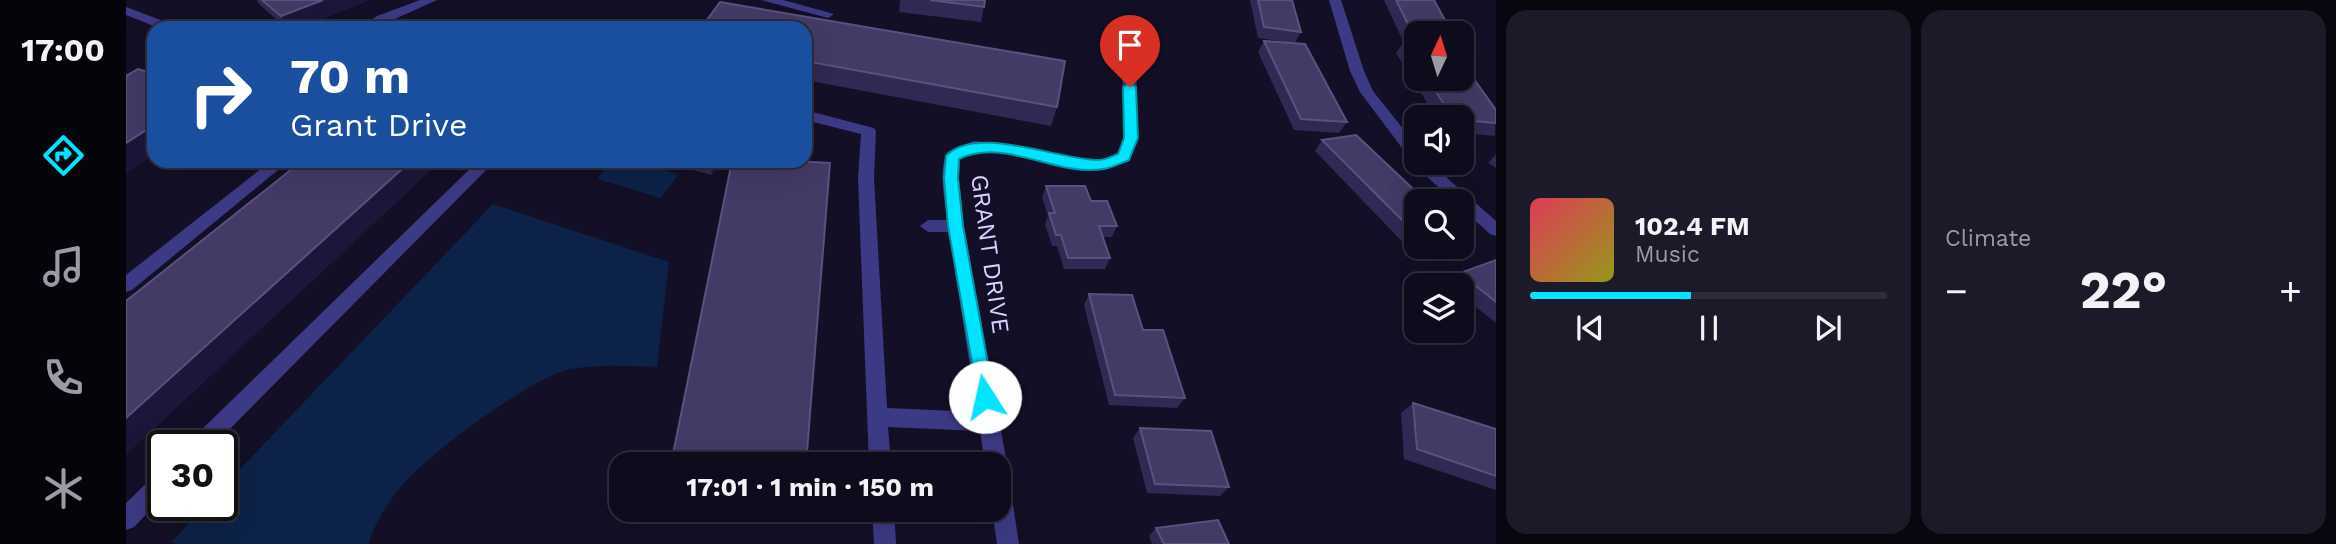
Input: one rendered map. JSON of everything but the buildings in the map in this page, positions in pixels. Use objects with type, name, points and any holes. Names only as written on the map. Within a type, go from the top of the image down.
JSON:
[{"type":"street","points":[[378,21],[432,0]]},
{"type":"street","points":[[766,0],[828,14]]},
{"type":"street","points":[[1335,0],[1356,71],[1367,92],[1404,140]]},
{"type":"street","points":[[126,11],[152,21]]},
{"type":"street","name":"GRANT DRIVE","points":[[994,452],[956,226],[951,178],[953,156],[974,146],[1025,152],[1074,163],[1102,165],[1124,157],[1131,138],[1129,61]]},
{"type":"street","points":[[812,117],[869,131],[866,178],[879,452]]},
{"type":"street","points":[[126,285],[272,168]]},
{"type":"street","points":[[215,430],[479,168]]},
{"type":"street","points":[[1434,175],[1496,230]]},
{"type":"street","points":[[928,226],[956,226]]},
{"type":"street","points":[[878,417],[989,422]]},
{"type":"street","points":[[126,519],[147,498]]},
{"type":"street","points":[[884,522],[885,544]]},
{"type":"street","points":[[1005,522],[1008,544]]},
{"type":"water","points":[[607,168],[657,168],[679,174],[661,198],[597,179]]},
{"type":"water","points":[[493,204],[669,262],[657,367],[582,367],[554,375],[532,386],[480,420],[413,474],[386,507],[369,544],[171,542],[191,521],[238,521],[238,471]]},
{"type":"route","points":[[985,397],[956,226],[951,178],[953,156],[974,146],[1038,154],[1074,163],[1102,165],[1124,157],[1131,138],[1130,87]]}]
